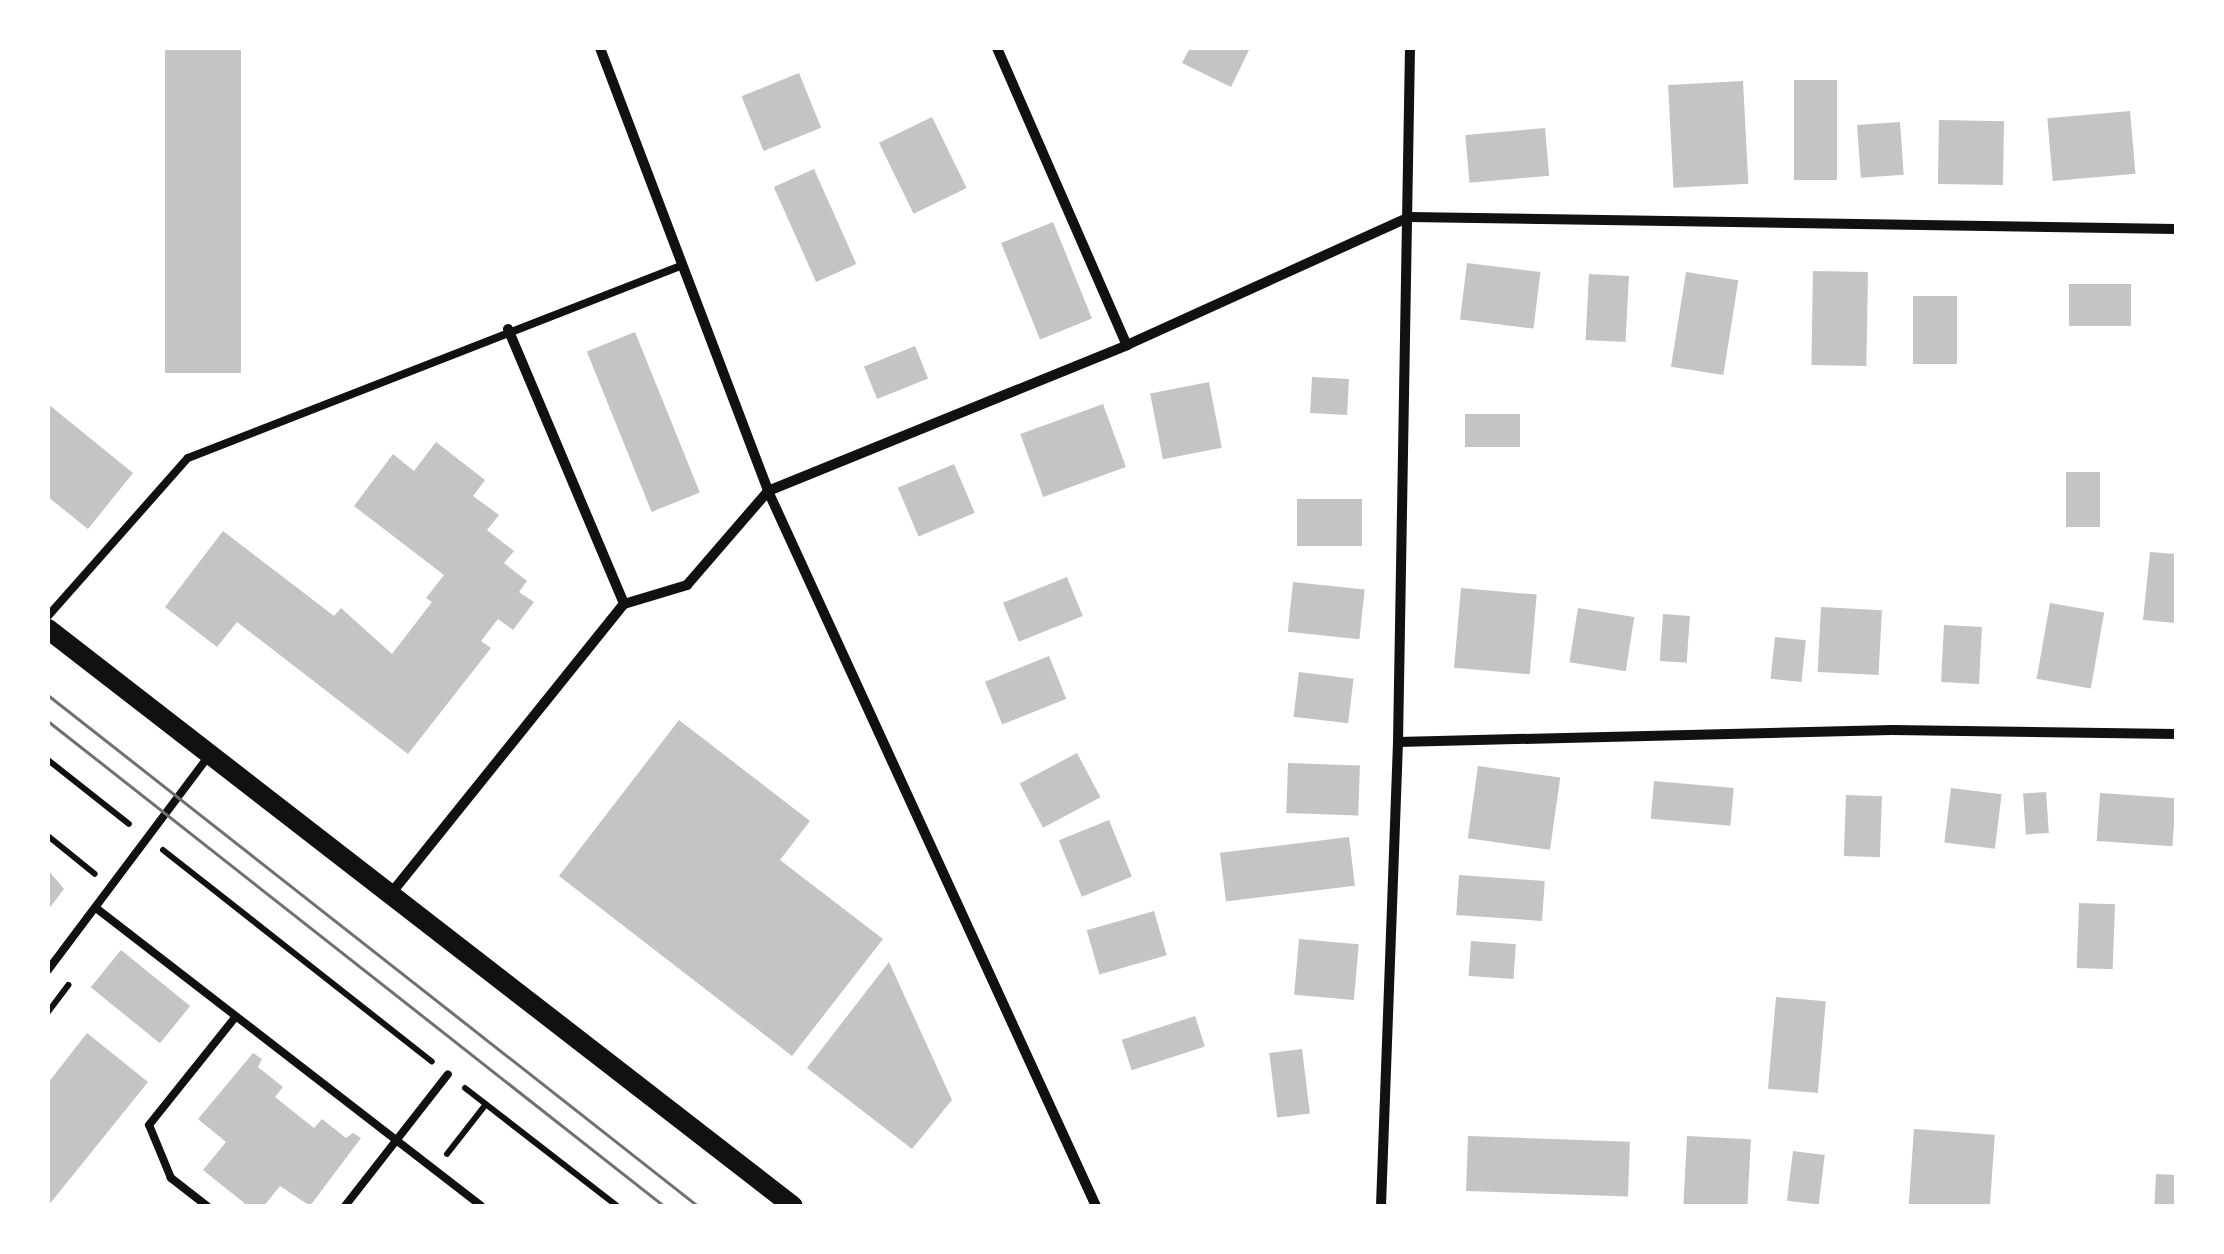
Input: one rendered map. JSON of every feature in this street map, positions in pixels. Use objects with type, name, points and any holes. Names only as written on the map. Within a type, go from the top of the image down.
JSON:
[{"type":"main road","points":[[48,628],[207,758],[793,1206]]},
{"type":"street","points":[[600,48],[768,490],[1096,1206]]},
{"type":"street","points":[[998,48],[1127,345]]},
{"type":"street","points":[[1381,1206],[1398,742],[1410,48]]},
{"type":"street","points":[[389,897],[624,604],[687,585],[768,490],[1127,345],[1409,216],[2176,230]]},
{"type":"street","points":[[508,329],[624,604]]},
{"type":"street","points":[[1398,742],[1892,730],[2176,734]]},
{"type":"lane","points":[[48,616],[188,458],[508,329],[683,264]]},
{"type":"lane","points":[[48,970],[207,758]]},
{"type":"lane","points":[[96,908],[234,1019],[481,1206]]},
{"type":"lane","points":[[206,1206],[171,1178],[150,1125],[234,1019]]},
{"type":"lane","points":[[344,1206],[448,1074]]},
{"type":"path","points":[[48,760],[617,1206]]},
{"type":"path","points":[[48,836],[111,888]]},
{"type":"path","points":[[435,1170],[486,1104]]},
{"type":"building","points":[[165,48],[241,48],[241,373],[165,373]]},
{"type":"building","points":[[1190,48],[1250,48],[1231,87],[1182,63]]},
{"type":"building","points":[[799,73],[821,128],[764,151],[742,96]]},
{"type":"building","points":[[1794,80],[1837,80],[1837,180],[1794,180]]},
{"type":"building","points":[[1743,81],[1748,184],[1673,188],[1668,85]]},
{"type":"building","points":[[2130,111],[2135,174],[2053,181],[2047,118]]},
{"type":"building","points":[[932,117],[967,188],[914,214],[879,143]]},
{"type":"building","points":[[1939,120],[2004,121],[2003,185],[1938,184]]},
{"type":"building","points":[[1900,122],[1904,175],[1861,178],[1857,125]]},
{"type":"building","points":[[1545,128],[1549,176],[1469,183],[1465,135]]},
{"type":"building","points":[[814,169],[856,264],[816,282],[774,187]]},
{"type":"building","points":[[1053,222],[1092,318],[1040,339],[1001,243]]},
{"type":"building","points":[[1467,263],[1540,272],[1534,329],[1460,320]]},
{"type":"building","points":[[1813,271],[1868,272],[1866,366],[1811,365]]},
{"type":"building","points":[[1686,272],[1738,280],[1723,375],[1671,367]]},
{"type":"building","points":[[1589,274],[1629,276],[1625,342],[1586,340]]},
{"type":"building","points":[[2069,284],[2131,284],[2131,326],[2069,326]]},
{"type":"building","points":[[1913,296],[1957,296],[1957,364],[1913,364]]},
{"type":"building","points":[[635,332],[700,492],[652,512],[587,351]]},
{"type":"building","points":[[915,346],[928,378],[877,399],[864,367]]},
{"type":"building","points":[[1312,377],[1349,379],[1347,415],[1310,413]]},
{"type":"building","points":[[1209,382],[1222,448],[1163,459],[1150,393]]},
{"type":"building","points":[[48,404],[133,473],[88,529],[48,497]]},
{"type":"building","points":[[1103,404],[1126,467],[1043,497],[1020,434]]},
{"type":"building","points":[[1465,414],[1520,414],[1520,447],[1465,447]]},
{"type":"building","points":[[436,442],[485,480],[473,496],[499,515],[487,530],[514,551],[504,563],[527,581],[519,592],[534,602],[513,630],[498,619],[481,641],[491,648],[408,754],[237,622],[217,647],[165,607],[223,531],[334,616],[341,608],[392,654],[432,602],[426,598],[444,575],[354,506],[393,454],[414,471]]},
{"type":"building","points":[[954,464],[975,513],[919,537],[898,488]]},
{"type":"building","points":[[2066,472],[2100,472],[2100,527],[2066,527]]},
{"type":"building","points":[[1297,499],[1362,499],[1362,546],[1297,546]]},
{"type":"building","points":[[2150,552],[2176,554],[2176,623],[2143,620]]},
{"type":"building","points":[[1067,577],[1083,616],[1019,642],[1003,603]]},
{"type":"building","points":[[1293,582],[1365,590],[1359,639],[1288,632]]},
{"type":"building","points":[[1461,588],[1537,595],[1530,674],[1454,668]]},
{"type":"building","points":[[2050,603],[2104,613],[2091,688],[2037,679]]},
{"type":"building","points":[[1821,607],[1882,610],[1879,675],[1818,672]]},
{"type":"building","points":[[1578,608],[1634,617],[1626,671],[1569,662]]},
{"type":"building","points":[[1663,614],[1690,616],[1687,663],[1660,661]]},
{"type":"building","points":[[1944,625],[1982,627],[1979,684],[1941,682]]},
{"type":"building","points":[[1775,637],[1806,640],[1801,682],[1771,679]]},
{"type":"building","points":[[1049,656],[1066,699],[1002,724],[985,682]]},
{"type":"building","points":[[1299,672],[1354,679],[1348,723],[1294,717]]},
{"type":"building","points":[[679,720],[810,821],[780,860],[883,939],[792,1056],[559,876]]},
{"type":"building","points":[[1077,753],[1100,797],[1043,828],[1020,784]]},
{"type":"building","points":[[1288,763],[1360,766],[1358,815],[1286,813]]},
{"type":"building","points":[[1478,766],[1560,778],[1550,850],[1468,838]]},
{"type":"building","points":[[1654,781],[1734,788],[1730,826],[1651,819]]},
{"type":"building","points":[[1951,788],[2002,794],[1995,849],[1944,843]]},
{"type":"building","points":[[2046,792],[2049,833],[2026,835],[2023,794]]},
{"type":"building","points":[[2100,793],[2176,798],[2172,846],[2097,841]]},
{"type":"building","points":[[1846,795],[1882,796],[1880,857],[1844,856]]},
{"type":"building","points":[[1109,820],[1132,877],[1082,897],[1059,840]]},
{"type":"building","points":[[1349,837],[1355,886],[1226,901],[1220,853]]},
{"type":"building","points":[[48,870],[64,889],[48,910]]},
{"type":"building","points":[[1459,875],[1545,881],[1542,921],[1456,915]]},
{"type":"building","points":[[2079,903],[2115,904],[2113,969],[2077,968]]},
{"type":"building","points":[[1154,911],[1167,955],[1099,975],[1087,930]]},
{"type":"building","points":[[1299,939],[1359,944],[1354,1000],[1294,995]]},
{"type":"building","points":[[1471,941],[1516,944],[1513,979],[1469,976]]},
{"type":"building","points":[[121,950],[190,1006],[160,1043],[91,987]]},
{"type":"building","points":[[889,962],[952,1100],[912,1149],[807,1068]]},
{"type":"building","points":[[1776,997],[1826,1001],[1818,1093],[1768,1089]]},
{"type":"building","points":[[1195,1016],[1205,1046],[1132,1070],[1122,1040]]},
{"type":"building","points":[[87,1033],[148,1082],[48,1206],[48,1083]]},
{"type":"building","points":[[1302,1049],[1310,1114],[1277,1118],[1269,1053]]},
{"type":"building","points":[[253,1053],[262,1059],[258,1067],[283,1087],[275,1097],[314,1128],[322,1119],[346,1138],[353,1133],[361,1138],[310,1206],[280,1186],[264,1206],[248,1206],[203,1170],[226,1142],[198,1119]]},
{"type":"building","points":[[1914,1129],[1995,1135],[1990,1206],[1909,1206]]},
{"type":"building","points":[[1468,1136],[1630,1142],[1628,1197],[1466,1191]]},
{"type":"building","points":[[1687,1136],[1751,1139],[1747,1206],[1683,1206]]},
{"type":"building","points":[[1793,1151],[1825,1155],[1819,1205],[1787,1201]]},
{"type":"building","points":[[2156,1174],[2176,1175],[2174,1206],[2154,1206]]},
{"type":"tram line","points":[[48,695],[698,1206]]},
{"type":"tram line","points":[[48,721],[664,1206]]}]
